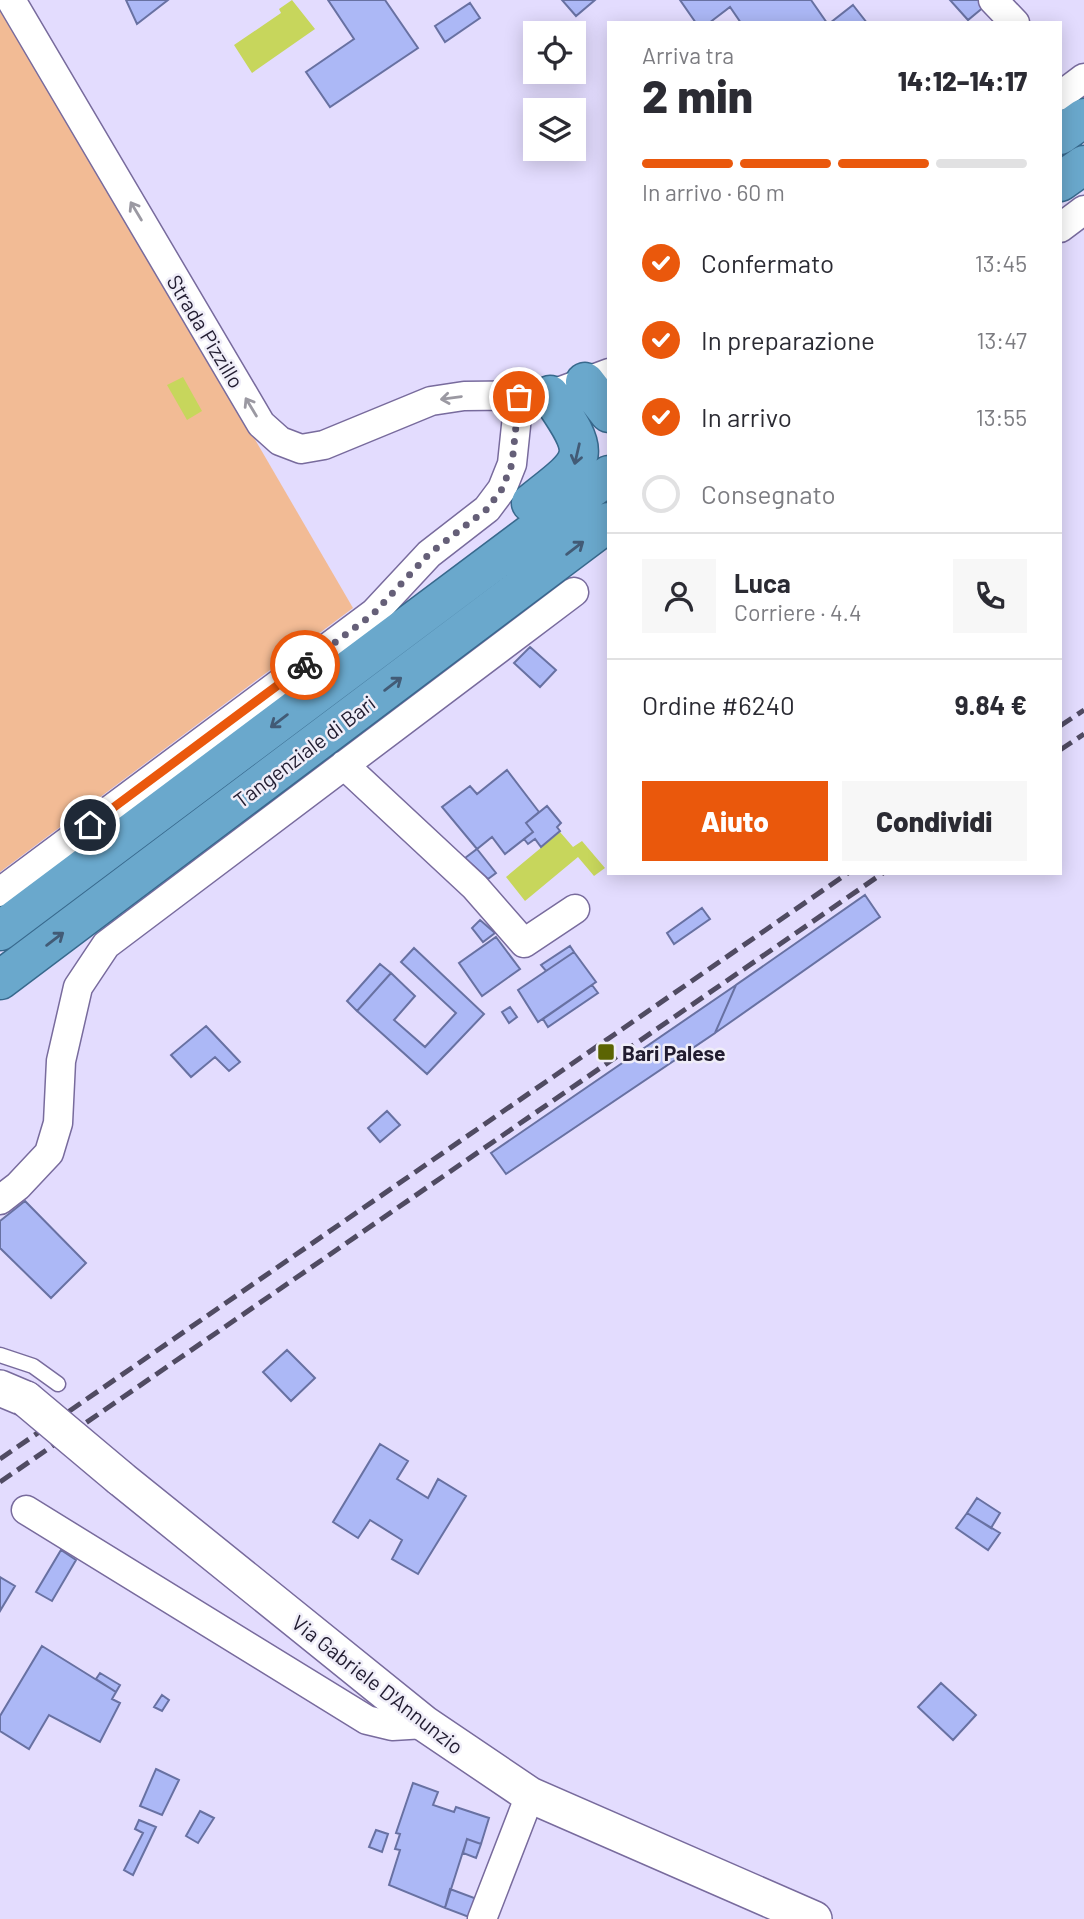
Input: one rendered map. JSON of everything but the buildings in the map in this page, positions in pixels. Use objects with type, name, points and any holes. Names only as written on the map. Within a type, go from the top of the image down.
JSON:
[{"type":"highway","points":[[1062,128],[1073,89]]},
{"type":"highway","points":[[1062,181],[1084,165]]},
{"type":"highway","points":[[597,378],[607,407]]},
{"type":"highway","points":[[376,648],[451,565],[566,477],[578,461],[580,442],[535,396]]},
{"type":"highway","name":"Tangenziale di Bari","points":[[0,931],[607,476]]},
{"type":"highway","name":"Tangenziale di Bari","points":[[0,980],[607,524]]},
{"type":"street","name":"Strada Pizzillo","points":[[11,0],[261,424],[280,441],[301,449],[324,445],[431,401],[464,396],[535,396]]},
{"type":"street","points":[[993,0],[1013,21]]},
{"type":"street","points":[[1062,226],[1084,210]]},
{"type":"street","points":[[0,892],[373,614],[429,554],[487,509],[502,489],[535,396],[597,378]]},
{"type":"street","points":[[0,1200],[18,1186],[49,1153],[58,1123],[61,1061],[78,987],[106,945],[574,592]]},
{"type":"street","points":[[344,765],[475,887],[524,943],[575,909]]},
{"type":"street","name":"Via Gabriele D'Annunzio","points":[[13,1393],[425,1724],[530,1795],[814,1919]]},
{"type":"street","points":[[26,1510],[367,1720],[392,1726],[425,1724]]},
{"type":"street","points":[[482,1919],[530,1795]]},
{"type":"lane","points":[[0,1355],[33,1366],[58,1384]]},
{"type":"shaded area","points":[[292,0],[315,29],[252,73],[234,45],[281,13],[279,9]]},
{"type":"shaded area","points":[[0,1],[353,608],[0,872]]},
{"type":"shaded area","points":[[183,377],[202,411],[187,420],[167,385]]},
{"type":"shaded area","points":[[560,832],[573,847],[582,841],[605,868],[594,876],[578,857],[525,901],[506,877]]},
{"type":"railway","points":[[1062,725],[1084,710]]},
{"type":"railway","points":[[1062,749],[1084,734]]},
{"type":"railway","points":[[0,1459],[845,875]]},
{"type":"railway","points":[[0,1482],[880,875]]},
{"type":"way so far","points":[[305,665],[373,614],[429,554],[487,509],[502,489],[512,464],[519,397]]},
{"type":"place","name":"Bari Palese","points":[[606,1052]]},
{"type":"route","points":[[90,825],[305,665]]}]
